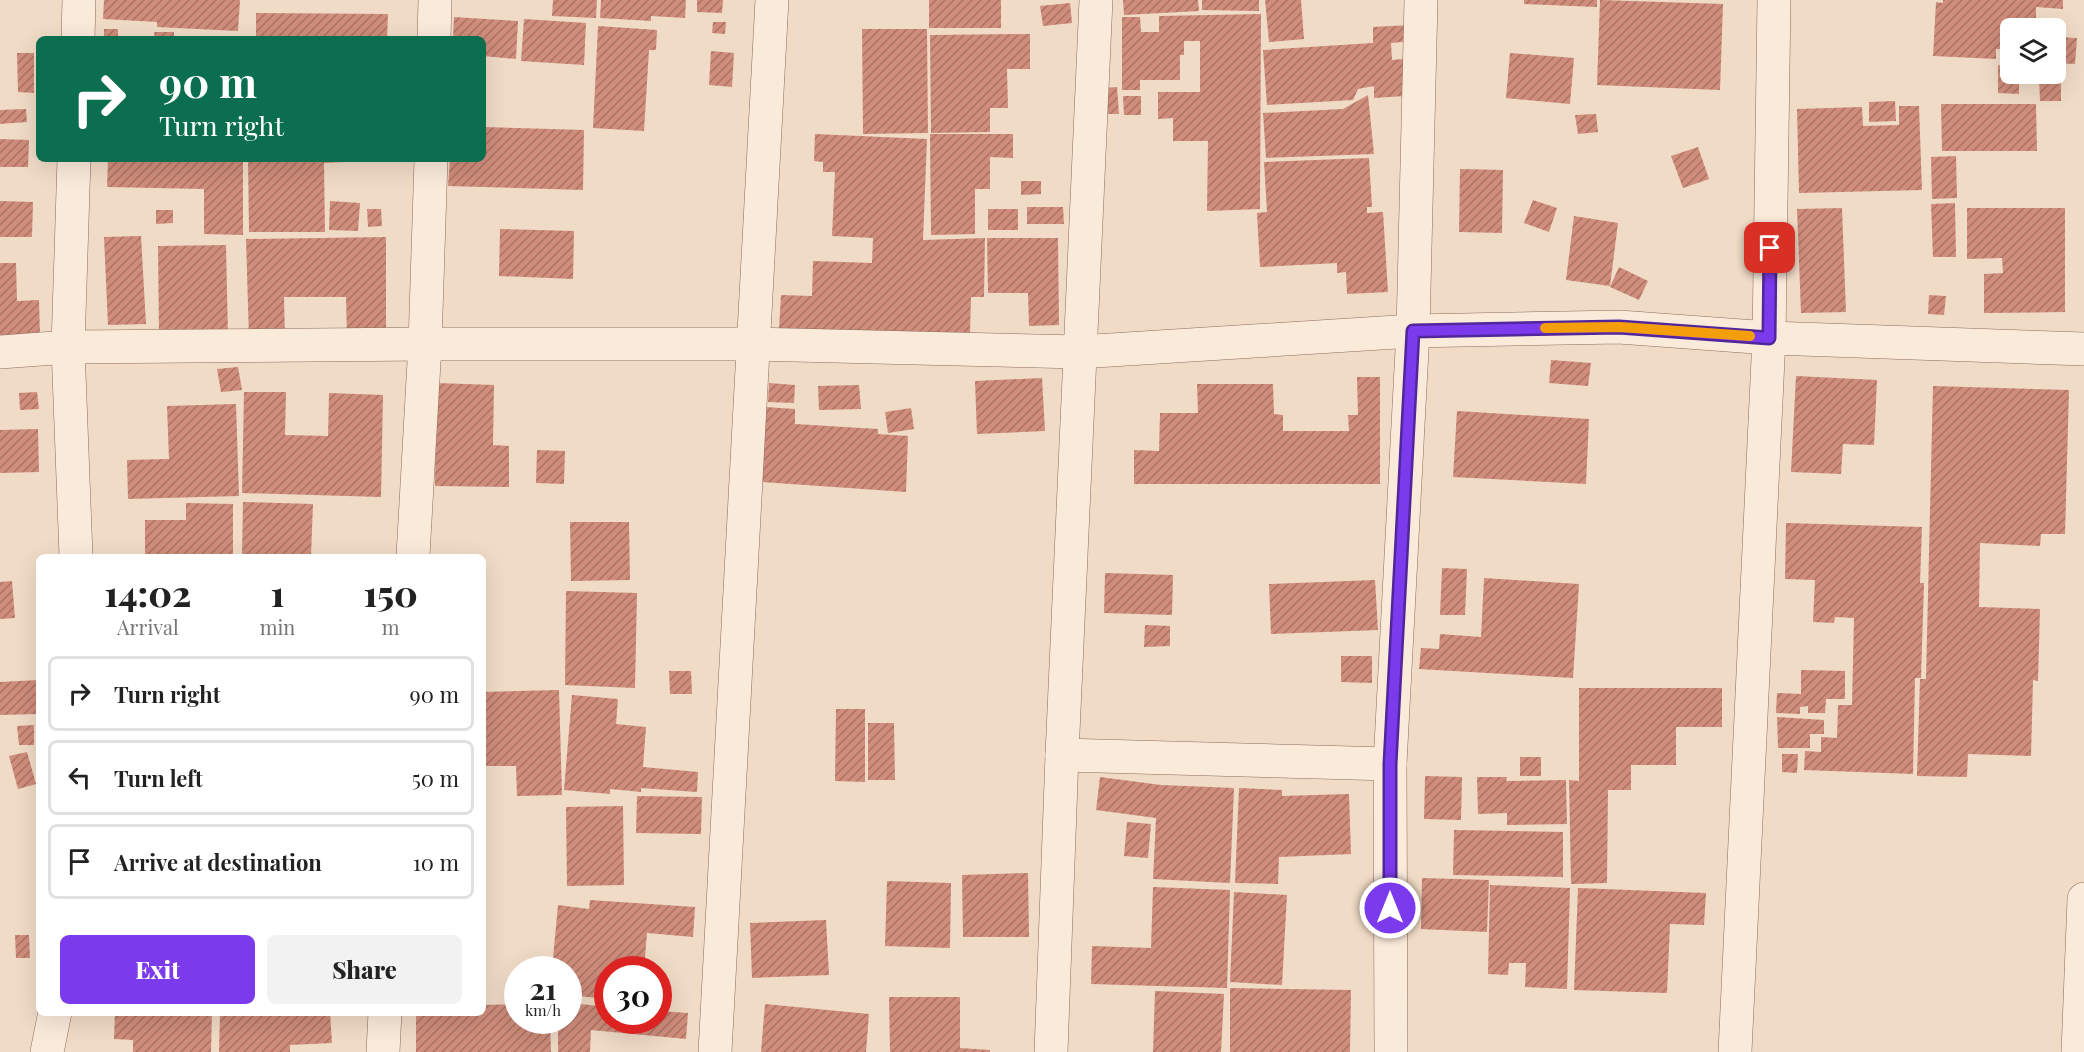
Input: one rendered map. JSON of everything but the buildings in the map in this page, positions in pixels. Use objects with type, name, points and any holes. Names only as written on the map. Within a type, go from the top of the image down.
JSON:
[{"type":"street","points":[[78,36],[79,0]]},
{"type":"street","points":[[434,36],[435,0]]},
{"type":"street","points":[[715,1052],[772,0]]},
{"type":"street","points":[[1052,1052],[1078,352],[1096,0]]},
{"type":"street","points":[[1391,1052],[1390,764],[1413,331],[1421,0]]},
{"type":"street","points":[[1735,1052],[1769,338],[1774,0]]},
{"type":"street","points":[[74,162],[68,347],[76,554]]},
{"type":"street","points":[[413,554],[425,344],[430,162]]},
{"type":"street","points":[[0,352],[68,347],[752,344],[1078,352],[1413,331],[1619,327],[1769,338],[2084,348]]},
{"type":"street","points":[[1062,755],[1390,764]]},
{"type":"street","points":[[2078,1052],[2084,899]]},
{"type":"street","points":[[47,1052],[54,1016]]},
{"type":"street","points":[[383,1052],[386,1016]]},
{"type":"slow traffic","points":[[1545,328],[1619,327],[1750,336]]},
{"type":"route","points":[[1390,908],[1390,764],[1413,331],[1619,327],[1769,338],[1770,248]]}]
